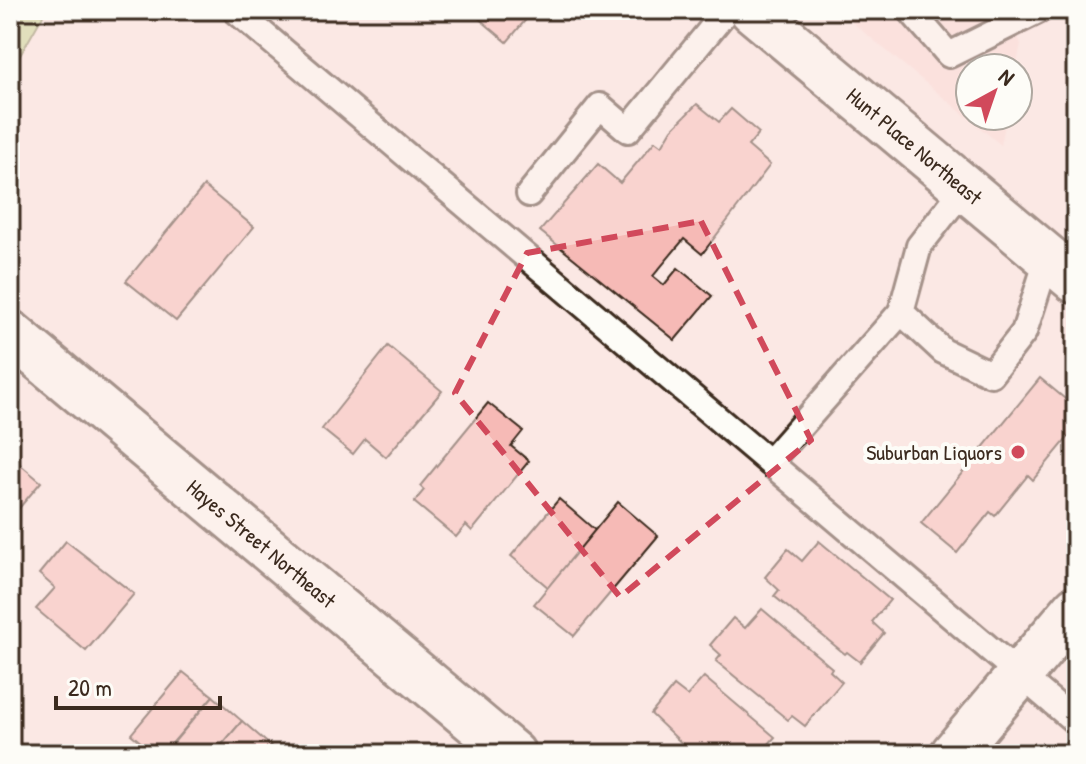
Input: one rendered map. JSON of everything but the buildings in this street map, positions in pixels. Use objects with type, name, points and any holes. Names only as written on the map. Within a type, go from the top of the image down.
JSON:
[{"type":"street","name":"Hunt Place Northeast","points":[[752,10],[1062,269]]},
{"type":"street","name":"Hayes Street Northeast","points":[[10,333],[513,754]]},
{"type":"street","points":[[953,754],[1076,608]]},
{"type":"lane","points":[[235,10],[1076,722]]},
{"type":"lane","points":[[529,194],[600,106],[628,130],[727,10]]},
{"type":"lane","points":[[910,10],[949,55],[1040,10]]},
{"type":"lane","points":[[769,462],[901,312],[919,246],[965,187]]},
{"type":"lane","points":[[901,312],[943,351],[991,374],[1024,332],[1062,269]]},
{"type":"highlighted area","points":[[701,221],[811,440],[620,597],[455,393],[527,253]]},
{"type":"shaded area","points":[[837,10],[1007,10],[1021,44],[1019,52],[954,52],[954,106]]},
{"type":"shaded area","points":[[985,132],[1004,132],[1001,145]]},
{"type":"green space","points":[[10,10],[46,10],[10,73]]},
{"type":"place","name":"Suburban Liquors","points":[[1018,452]]}]
